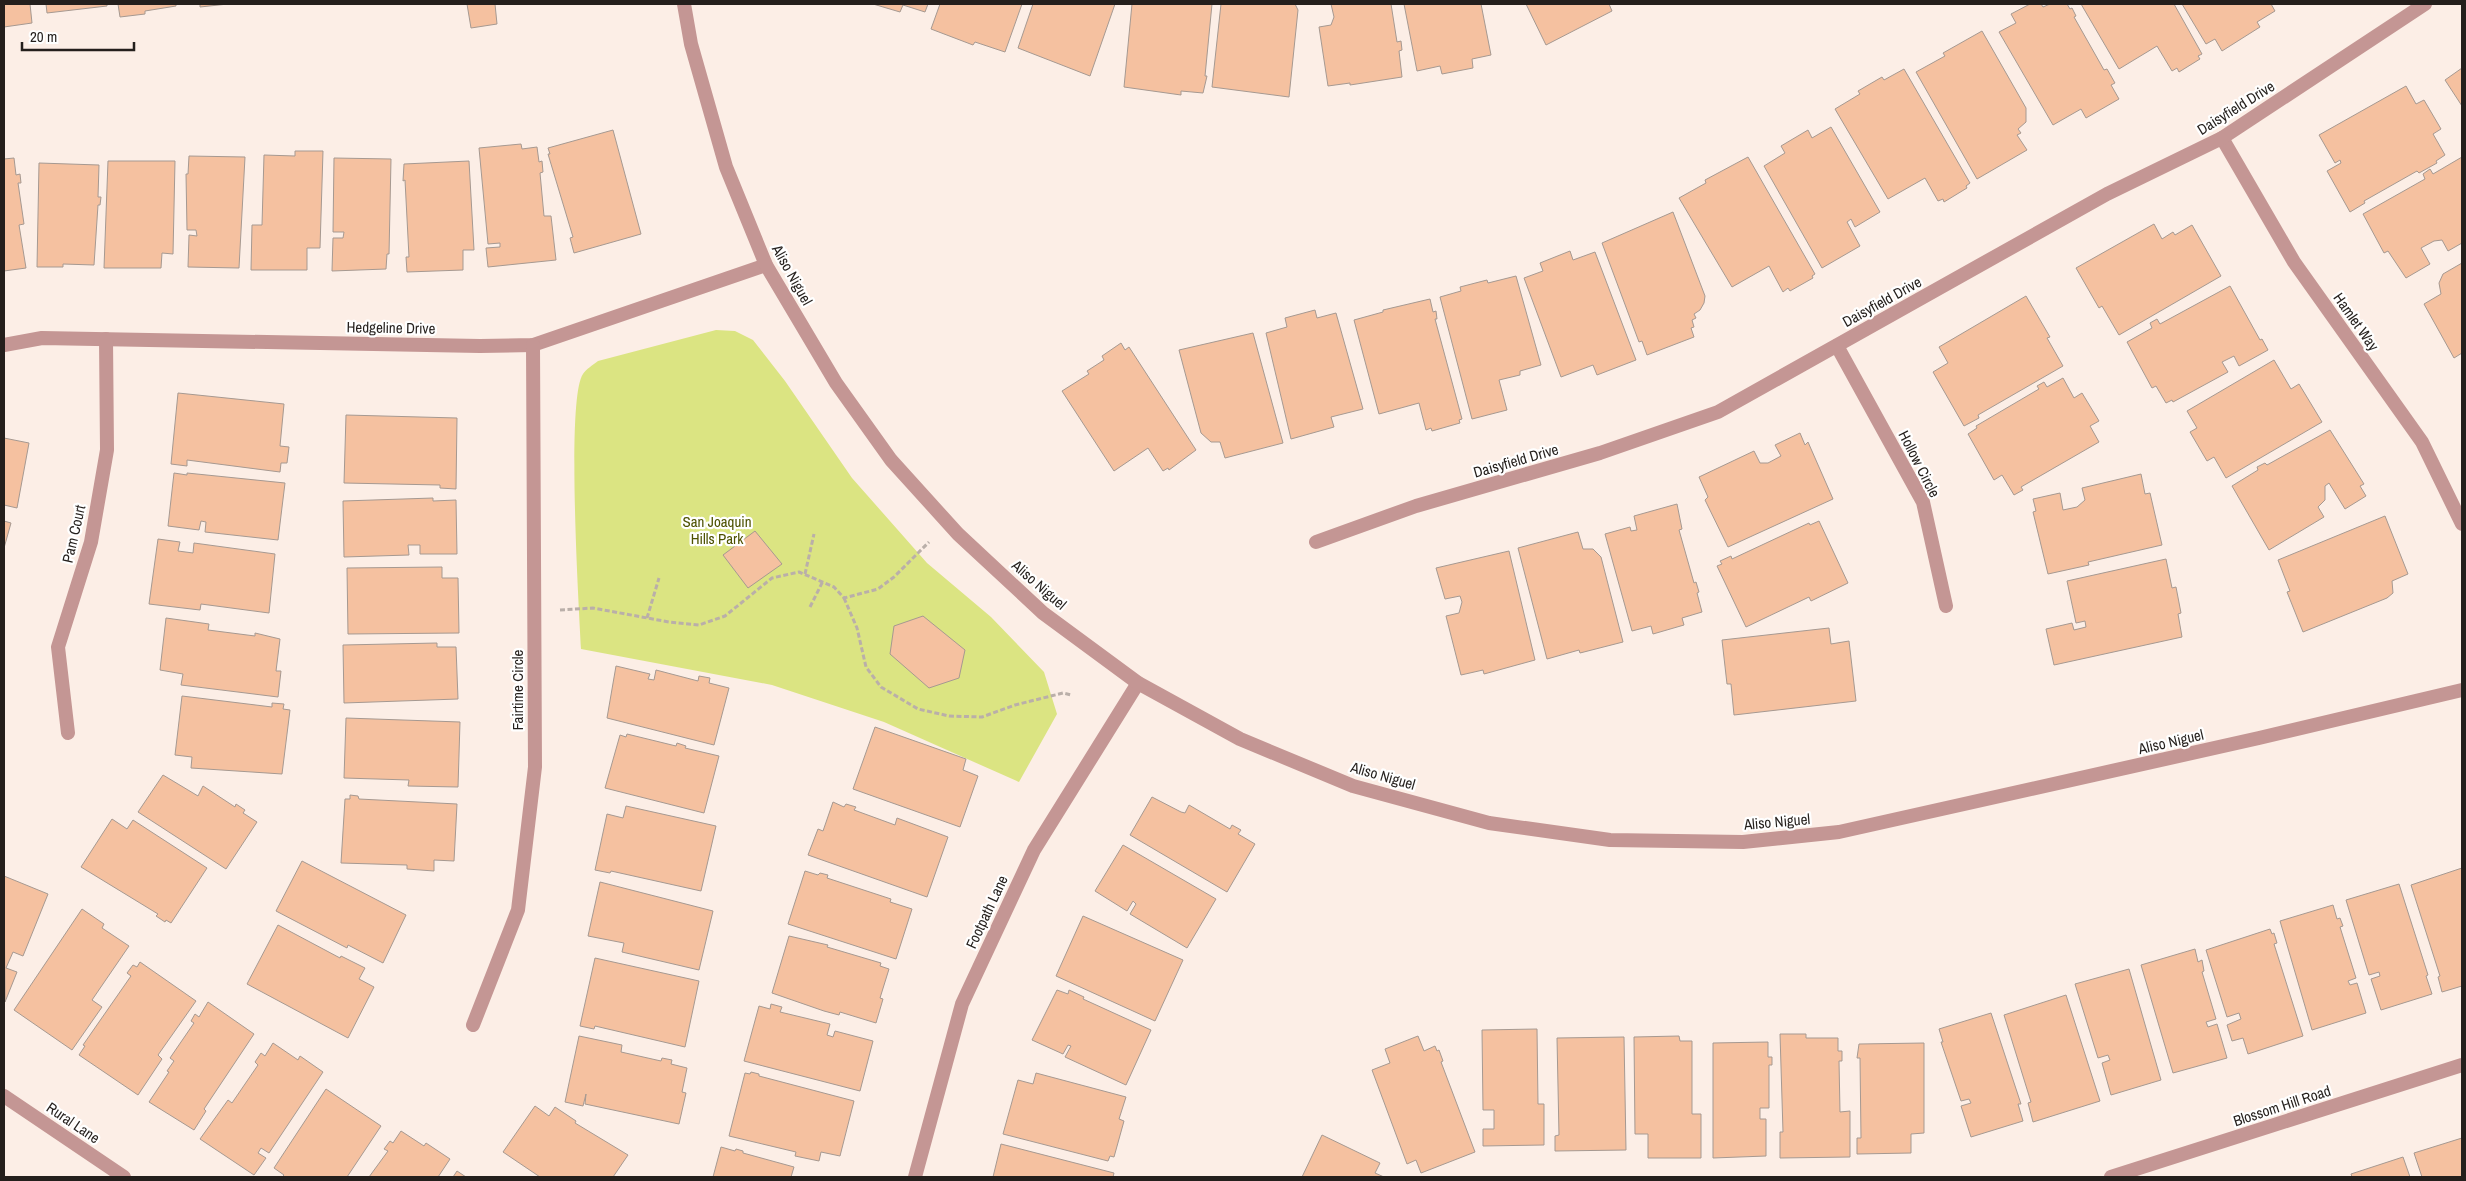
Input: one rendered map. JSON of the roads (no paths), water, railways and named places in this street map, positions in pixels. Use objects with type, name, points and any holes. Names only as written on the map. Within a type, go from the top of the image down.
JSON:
[{"type":"street","name":"Aliso Niguel","points":[[684,4],[691,44],[726,167],[766,265],[847,398],[891,460],[949,523],[1043,613],[1138,683],[1240,739],[1352,786],[1489,823],[1610,840],[1743,842],[1848,830],[2211,750],[2462,690]]},
{"type":"street","name":"Daisyfield Drive","points":[[1316,542],[1416,506],[1600,453],[1718,412],[2107,194],[2222,138],[2424,4]]},
{"type":"street","name":"Hamlet Way","points":[[2222,138],[2294,262],[2422,442],[2462,524]]},
{"type":"street","name":"Hedgeline Drive","points":[[4,345],[42,338],[470,346],[532,345],[766,265]]},
{"type":"street","name":"Pam Court","points":[[68,733],[58,647],[91,542],[107,450],[106,339]]},
{"type":"street","name":"Fairtime Circle","points":[[473,1025],[518,910],[535,767],[532,345]]},
{"type":"street","name":"Hollow Circle","points":[[1837,346],[1923,502],[1946,606]]},
{"type":"street","name":"Footpath Lane","points":[[914,1177],[962,1004],[1034,850],[1138,683]]},
{"type":"street","name":"Blossom Hill Road","points":[[2111,1177],[2462,1065]]},
{"type":"street","name":"Rural Lane","points":[[4,1096],[124,1177]]},
{"type":"park label","name":"San Joaquin Hills Park","points":[[717,530]]}]
